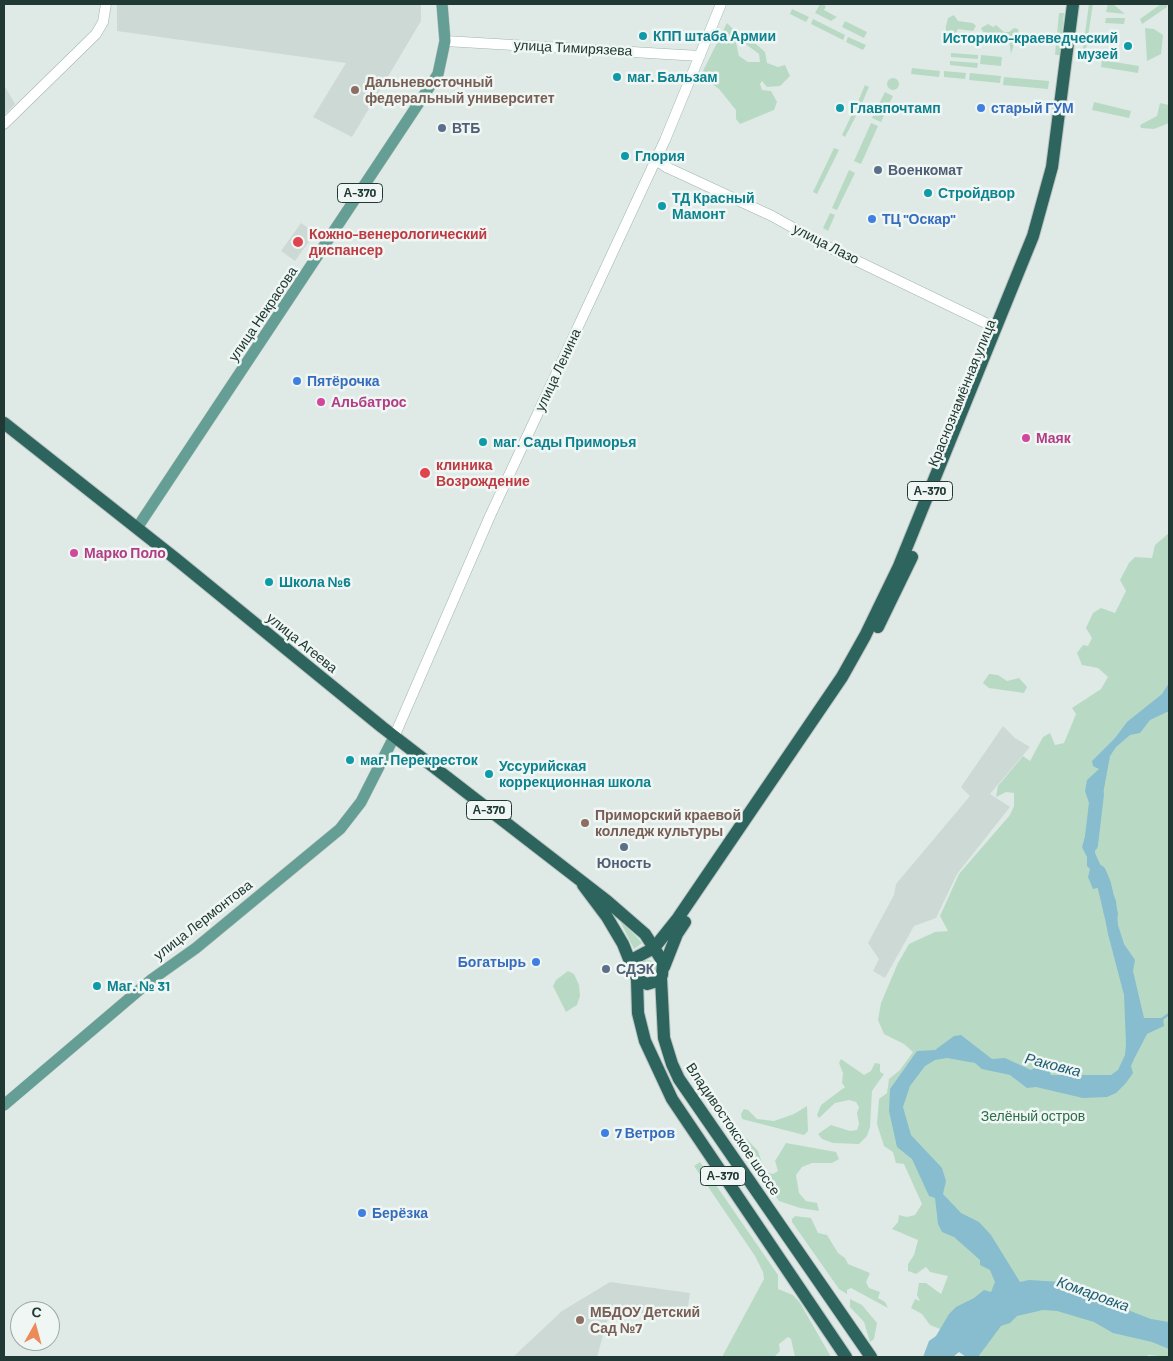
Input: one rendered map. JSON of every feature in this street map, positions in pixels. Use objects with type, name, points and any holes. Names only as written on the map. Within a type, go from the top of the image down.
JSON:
[{"type":"highway","name":"Краснознамённая улица","points":[[966,411],[996,328],[1039,229],[1052,167],[1073,4]]},
{"type":"highway","name":"Краснознамённая улица","points":[[662,972],[677,934],[838,695],[888,599],[1039,229],[1058,175],[1081,4]]},
{"type":"highway","name":"улица Агеева","points":[[4,424],[176,559],[394,737],[606,901],[646,934],[654,948]]},
{"type":"highway","name":"Краснознамённая улица","points":[[654,948],[678,918],[842,677],[888,599]]},
{"type":"highway","name":"улица Агеева","points":[[583,885],[607,917],[623,944],[635,975]]},
{"type":"highway","name":"А-370","points":[[662,972],[654,948],[636,958],[635,975],[638,1013],[645,1041],[672,1099],[846,1357]]},
{"type":"highway","points":[[635,975],[647,984],[654,983],[662,972]]},
{"type":"highway","name":"Владивостокское шоссе","points":[[662,972],[664,1038],[672,1064],[680,1079],[871,1357]]},
{"type":"highway","points":[[812,1308],[820,1307],[829,1297]]},
{"type":"main road","points":[[4,124],[96,34],[103,22],[106,4]]},
{"type":"main road","name":"улица Некрасова","points":[[137,528],[264,341],[438,74],[445,41],[442,4]]},
{"type":"main road","name":"улица Ленина","points":[[394,737],[490,516],[656,160],[721,4]]},
{"type":"main road","name":"улица Тимирязева","points":[[445,41],[700,56]]},
{"type":"main road","name":"улица Лазо","points":[[656,160],[666,167],[772,216],[824,245],[996,328]]},
{"type":"main road","name":"улица Лермонтова","points":[[4,1106],[151,980],[196,948],[340,829],[361,802],[394,737]]},
{"type":"shaded area","name":"Дальневосточный федеральный университет","points":[[117,4],[421,4],[421,21],[352,137],[313,117],[346,63],[117,31]]},
{"type":"shaded area","points":[[4,85],[15,104],[4,115]]},
{"type":"shaded area","name":"Кожно-венерологический диспансер","points":[[301,223],[315,233],[295,261],[281,251]]},
{"type":"shaded area","points":[[1003,726],[1015,738],[1030,747],[990,794],[1010,807],[957,874],[936,918],[914,926],[885,978],[873,971],[879,959],[868,943],[894,895],[896,884],[970,796],[961,787]]},
{"type":"shaded area","name":"МБДОУ Детский Сад №7","points":[[610,1282],[690,1293],[686,1319],[615,1310],[607,1321],[597,1357],[513,1357],[562,1311]]},
{"type":"green space","points":[[820,4],[826,6],[824,10],[837,17],[831,21],[815,13]]},
{"type":"green space","points":[[1089,4],[1093,4],[1085,55],[1082,55]]},
{"type":"green space","points":[[1108,4],[1113,4],[1125,14],[1106,12]]},
{"type":"green space","points":[[1161,4],[1167,4],[1167,7],[1142,24],[1140,19]]},
{"type":"green space","points":[[792,9],[809,17],[806,22],[790,14]]},
{"type":"green space","points":[[1059,13],[1064,13],[1060,55],[1055,55]]},
{"type":"green space","points":[[954,15],[958,21],[973,23],[976,26],[973,31],[958,29],[956,33],[950,34],[948,41],[945,39],[946,26],[948,18]]},
{"type":"green space","points":[[1106,18],[1125,18],[1124,24],[1105,23]]},
{"type":"green space","points":[[813,19],[845,35],[843,40],[811,24]]},
{"type":"green space","points":[[845,21],[867,32],[864,38],[842,27]]},
{"type":"green space","points":[[727,23],[733,29],[739,56],[748,62],[760,62],[759,54],[743,42],[740,30],[765,52],[767,63],[778,67],[785,65],[790,76],[780,86],[767,87],[762,81],[760,84],[762,90],[771,91],[777,102],[774,110],[740,124],[736,119],[736,110],[719,89],[703,77],[702,73]]},
{"type":"green space","points":[[988,24],[993,27],[996,25],[1004,32],[1009,32],[1014,28],[1018,29],[1019,34],[1011,54],[1009,40],[983,32],[981,28]]},
{"type":"green space","points":[[1145,28],[1154,29],[1163,35],[1161,54],[1147,61]]},
{"type":"green space","points":[[848,37],[866,45],[863,50],[846,42]]},
{"type":"green space","points":[[951,53],[978,55],[978,59],[951,57]]},
{"type":"green space","points":[[981,55],[1002,57],[1001,66],[980,64]]},
{"type":"green space","points":[[1102,60],[1139,66],[1138,73],[1101,67]]},
{"type":"green space","points":[[950,61],[978,63],[977,68],[950,65]]},
{"type":"green space","points":[[912,68],[940,71],[939,77],[911,74]]},
{"type":"green space","points":[[944,71],[966,73],[965,79],[944,77]]},
{"type":"green space","points":[[970,73],[1001,76],[1000,83],[969,80]]},
{"type":"green space","points":[[1004,77],[1049,81],[1048,89],[1003,85]]},
{"type":"green space","points":[[891,78],[895,78],[899,84],[895,90],[891,90],[887,86],[887,82]]},
{"type":"green space","points":[[865,85],[869,87],[858,112],[854,111]]},
{"type":"green space","points":[[885,92],[893,96],[881,122],[872,118]]},
{"type":"green space","points":[[1094,102],[1131,111],[1129,118],[1092,110]]},
{"type":"green space","points":[[1160,103],[1169,105],[1169,123],[1154,129],[1141,128],[1140,125],[1157,116]]},
{"type":"green space","points":[[852,114],[856,116],[845,137],[842,135]]},
{"type":"green space","points":[[871,123],[878,126],[861,164],[854,161]]},
{"type":"green space","points":[[834,148],[839,150],[817,194],[813,192]]},
{"type":"green space","points":[[849,170],[855,173],[837,210],[832,208]]},
{"type":"green space","points":[[830,213],[835,215],[828,231],[823,228]]},
{"type":"green space","name":"Зелёный остров","points":[[1169,533],[1169,1357],[1148,1355],[1146,1357],[966,1357],[940,1329],[930,1325],[922,1314],[911,1308],[915,1299],[920,1301],[917,1295],[919,1283],[926,1283],[941,1294],[948,1276],[930,1272],[926,1267],[916,1274],[908,1271],[908,1264],[914,1255],[918,1240],[892,1229],[898,1222],[899,1215],[907,1217],[915,1215],[922,1204],[904,1164],[896,1163],[893,1152],[884,1146],[877,1124],[879,1099],[887,1093],[889,1079],[900,1070],[913,1052],[904,1044],[884,1034],[878,1020],[881,1003],[898,963],[909,944],[935,932],[948,931],[940,916],[959,874],[1010,815],[1014,806],[1014,793],[1006,792],[996,797],[998,786],[1023,756],[1030,761],[1043,737],[1050,733],[1055,745],[1064,743],[1076,714],[1072,708],[1101,689],[1108,677],[1098,668],[1082,665],[1077,653],[1083,645],[1088,646],[1092,638],[1086,628],[1093,613],[1101,608],[1115,613],[1126,591],[1120,580],[1129,563],[1135,557],[1152,558],[1155,545]]},
{"type":"green space","points":[[989,674],[998,675],[1007,681],[1019,678],[1027,687],[1024,693],[989,688],[983,683]]},
{"type":"green space","points":[[618,917],[642,943],[634,949]]},
{"type":"green space","points":[[648,960],[654,962],[656,968],[654,974],[648,976],[642,974],[640,968],[642,962]]},
{"type":"green space","points":[[568,971],[574,974],[579,985],[580,996],[577,1005],[566,1012],[553,986],[556,980]]},
{"type":"green space","points":[[841,1059],[864,1075],[871,1071],[875,1063],[880,1064],[880,1072],[884,1074],[872,1091],[870,1127],[867,1136],[859,1144],[833,1143],[822,1139],[818,1134],[831,1125],[850,1131],[857,1130],[859,1124],[857,1113],[859,1107],[856,1102],[849,1100],[835,1103],[819,1118],[817,1115],[821,1105],[845,1087],[842,1083],[843,1073],[839,1063]]},
{"type":"green space","points":[[807,1106],[808,1131],[804,1135],[742,1119],[741,1114],[744,1109],[748,1110],[757,1119],[774,1121],[794,1114]]},
{"type":"green space","points":[[725,1116],[758,1151],[765,1172],[773,1174],[778,1171],[775,1161],[786,1143],[836,1152],[839,1159],[832,1163],[812,1163],[802,1167],[796,1175],[799,1193],[806,1201],[817,1203],[819,1211],[800,1208],[779,1201],[730,1134],[720,1118]]},
{"type":"green space","points":[[700,1162],[778,1275],[778,1289],[793,1295],[800,1303],[831,1357],[795,1357],[791,1339],[788,1337],[779,1344],[780,1351],[774,1357],[722,1357],[764,1279],[763,1272],[755,1256],[694,1166]]},
{"type":"green space","points":[[795,1216],[811,1218],[818,1233],[827,1235],[838,1253],[845,1258],[848,1264],[870,1273],[866,1282],[869,1288],[880,1292],[878,1298],[885,1302],[888,1308],[851,1288],[847,1290],[847,1294],[839,1289],[792,1222]]},
{"type":"green space","points":[[850,1299],[862,1305],[877,1323],[874,1339],[870,1342],[864,1322],[850,1307]]},
{"type":"water","points":[[1169,683],[1169,711],[1150,720],[1140,733],[1130,735],[1116,747],[1110,756],[1101,805],[1094,813],[1085,791],[1087,780],[1099,769],[1093,766],[1092,761],[1115,738],[1127,722],[1162,694]]},
{"type":"water","points":[[1092,827],[1095,853],[1110,886],[1105,889],[1101,887],[1093,889],[1088,877],[1090,869],[1087,866],[1087,857],[1082,847],[1087,830]]},
{"type":"water","points":[[1107,895],[1114,896],[1118,925],[1124,944],[1135,960],[1133,971],[1144,1018],[1163,1018],[1164,1026],[1147,1034],[1131,1066],[1133,1073],[1126,1083],[1116,1093],[1107,1097],[1083,1098],[1036,1087],[1027,1088],[1010,1075],[982,1069],[975,1063],[947,1058],[935,1060],[925,1066],[910,1086],[903,1107],[911,1135],[942,1168],[946,1181],[943,1194],[961,1213],[979,1222],[991,1235],[1020,1282],[1029,1280],[1061,1282],[1075,1287],[1078,1292],[1104,1297],[1120,1307],[1151,1319],[1169,1322],[1169,1349],[1152,1342],[1113,1333],[1094,1322],[1057,1311],[1043,1310],[1017,1316],[1010,1323],[1001,1326],[978,1357],[966,1357],[959,1352],[953,1357],[923,1357],[929,1341],[936,1336],[949,1314],[956,1307],[974,1298],[984,1290],[991,1292],[995,1282],[990,1270],[980,1265],[980,1260],[954,1237],[942,1232],[938,1224],[935,1198],[929,1196],[912,1159],[897,1147],[889,1111],[890,1089],[917,1051],[935,1050],[954,1036],[961,1035],[992,1059],[1005,1058],[1031,1070],[1041,1064],[1047,1067],[1051,1075],[1111,1075],[1118,1070],[1125,1055],[1126,1044],[1124,995],[1102,903]]},
{"type":"waterway","name":"Раковка","points":[[1091,845],[1097,794]]},
{"type":"waterway","name":"Раковка","points":[[1099,872],[1104,884],[1111,914]]},
{"type":"waterway","points":[[1162,1019],[1169,1014]]},
{"type":"place","name":"КПП штаба Армии","points":[[643,36]]},
{"type":"place","name":"Историко-краеведческий музей","points":[[1128,46]]},
{"type":"place","name":"маг. Бальзам","points":[[617,77]]},
{"type":"place","name":"Дальневосточный федеральный университет","points":[[355,90]]},
{"type":"place","name":"Главпочтамп","points":[[840,108]]},
{"type":"place","name":"старый ГУМ","points":[[981,108]]},
{"type":"place","name":"ВТБ","points":[[442,128]]},
{"type":"place","name":"Глория","points":[[625,156]]},
{"type":"place","name":"Военкомат","points":[[878,170]]},
{"type":"place","name":"Стройдвор","points":[[928,193]]},
{"type":"place","name":"ТД Красный Мамонт","points":[[662,206]]},
{"type":"place","name":"ТЦ \"Оскар\"","points":[[872,219]]},
{"type":"place","name":"Кожно-венерологический диспансер","points":[[298,242]]},
{"type":"place","name":"Пятёрочка","points":[[297,381]]},
{"type":"place","name":"Альбатрос","points":[[321,402]]},
{"type":"place","name":"Маяк","points":[[1026,438]]},
{"type":"place","name":"маг. Сады Приморья","points":[[483,442]]},
{"type":"place","name":"клиника Возрождение","points":[[425,473]]},
{"type":"place","name":"Марко Поло","points":[[74,553]]},
{"type":"place","name":"Школа №6","points":[[269,582]]},
{"type":"place","name":"маг. Перекресток","points":[[350,760]]},
{"type":"place","name":"Уссурийская коррекционная школа","points":[[489,774]]},
{"type":"place","name":"Приморский краевой колледж культуры","points":[[585,823]]},
{"type":"place","name":"Юность","points":[[624,847]]},
{"type":"place","name":"Богатырь","points":[[536,962]]},
{"type":"place","name":"СДЭК","points":[[606,969]]},
{"type":"place","name":"Маг. № 31","points":[[97,986]]},
{"type":"place","name":"7 Ветров","points":[[605,1133]]},
{"type":"place","name":"Берёзка","points":[[362,1213]]},
{"type":"place","name":"МБДОУ Детский Сад №7","points":[[580,1320]]},
{"type":"water label","name":"Комаровка","points":[[1093,1294]]}]
